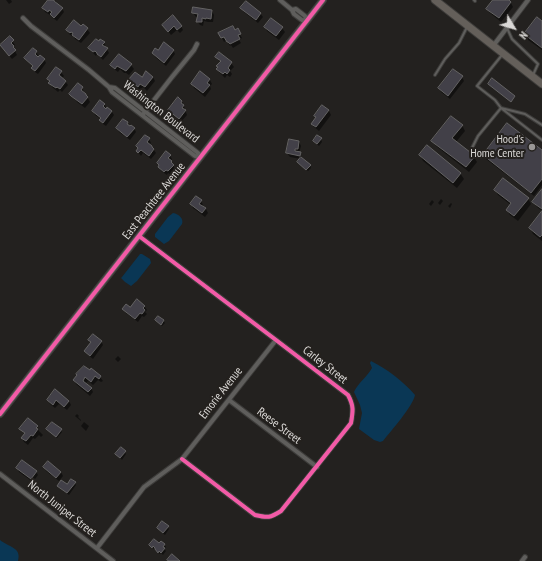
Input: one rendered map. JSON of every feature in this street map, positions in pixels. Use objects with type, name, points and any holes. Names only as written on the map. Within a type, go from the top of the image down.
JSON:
[{"type":"main road","points":[[435,0],[542,84]]},
{"type":"street","points":[[280,0],[292,10],[296,10],[305,16],[306,21]]},
{"type":"street","name":"East Peachtree Avenue","points":[[0,414],[323,0]]},
{"type":"street","points":[[493,46],[528,0]]},
{"type":"street","name":"Washington Boulevard","points":[[22,18],[77,60],[109,87],[115,88],[144,114],[198,153],[201,157]]},
{"type":"street","points":[[144,114],[194,50],[197,44]]},
{"type":"street","name":"Carley Street","points":[[139,236],[348,395],[352,403],[352,423],[281,511],[272,516],[264,517],[255,515],[182,458]]},
{"type":"street","name":"Emorie Avenue","points":[[97,548],[144,487],[182,458],[276,340]]},
{"type":"street","name":"Reese Street","points":[[229,400],[317,467]]},
{"type":"street","name":"North Juniper Street","points":[[0,474],[113,561]]},
{"type":"lane","points":[[435,75],[445,59],[459,42],[468,26]]},
{"type":"lane","points":[[507,27],[512,39],[538,64],[532,76]]},
{"type":"lane","points":[[503,54],[477,86],[495,100],[501,108],[542,140]]},
{"type":"lane","points":[[501,108],[525,114],[542,125]]},
{"type":"lane","points":[[481,157],[472,148],[478,136],[501,108]]},
{"type":"water","points":[[173,213],[180,217],[182,224],[169,241],[164,244],[155,237],[155,234]]},
{"type":"water","points":[[140,254],[150,259],[151,263],[137,281],[131,286],[121,278]]},
{"type":"water","points":[[371,361],[394,376],[415,395],[401,418],[383,441],[380,442],[374,440],[359,429],[362,413],[354,392],[372,368],[370,363]]},
{"type":"water","points":[[0,540],[16,550],[19,556],[18,561],[0,561]]},
{"type":"building","points":[[48,0],[54,0],[63,8],[54,18],[50,14],[52,12],[49,10],[48,12],[42,8]]},
{"type":"building","points":[[493,0],[509,0],[511,2],[499,18],[486,9]]},
{"type":"building","points":[[246,1],[261,13],[256,20],[240,8]]},
{"type":"building","points":[[193,7],[212,10],[211,19],[202,18],[202,22],[196,22],[198,14],[192,13]]},
{"type":"building","points":[[173,15],[182,26],[177,30],[174,26],[168,32],[162,25]]},
{"type":"building","points":[[537,17],[542,21],[542,48],[524,34]]},
{"type":"building","points":[[271,18],[283,27],[276,36],[264,27]]},
{"type":"building","points":[[74,20],[81,26],[83,24],[88,28],[79,40],[72,35],[73,33],[66,30]]},
{"type":"building","points":[[233,26],[235,30],[238,28],[241,34],[238,35],[240,39],[230,44],[224,37],[221,38],[218,33]]},
{"type":"building","points":[[10,36],[14,40],[11,43],[16,50],[9,56],[0,45]]},
{"type":"building","points":[[96,39],[99,41],[100,39],[105,42],[102,45],[108,48],[101,57],[95,51],[93,52],[88,48]]},
{"type":"building","points":[[164,42],[174,50],[164,63],[152,53],[155,48],[158,50]]},
{"type":"building","points":[[33,48],[37,51],[35,54],[38,57],[40,55],[45,59],[35,71],[31,68],[33,66],[24,58]]},
{"type":"building","points":[[219,52],[232,62],[228,68],[230,70],[227,74],[225,72],[223,74],[216,69],[218,67],[216,66],[221,61],[215,57]]},
{"type":"building","points":[[119,54],[132,64],[126,71],[117,66],[115,69],[110,65]]},
{"type":"building","points":[[56,67],[62,71],[59,75],[66,81],[60,89],[48,83],[50,81],[47,79]]},
{"type":"building","points":[[453,69],[463,76],[448,96],[438,88]]},
{"type":"building","points":[[146,71],[153,77],[145,87],[140,84],[138,87],[128,80],[135,72],[142,77]]},
{"type":"building","points":[[200,71],[210,79],[207,83],[210,85],[203,93],[191,84]]},
{"type":"building","points":[[492,78],[515,96],[511,102],[488,84]]},
{"type":"building","points":[[78,83],[83,87],[81,90],[88,97],[82,104],[69,94]]},
{"type":"building","points":[[178,97],[184,105],[182,108],[186,110],[179,119],[168,110]]},
{"type":"building","points":[[100,100],[105,104],[103,106],[106,109],[107,107],[112,111],[103,123],[99,120],[101,118],[92,111]]},
{"type":"building","points":[[322,105],[329,110],[316,127],[311,124],[316,117],[314,116]]},
{"type":"building","points":[[451,116],[463,125],[452,138],[475,156],[466,167],[431,141]]},
{"type":"building","points":[[123,119],[128,122],[127,124],[135,128],[127,137],[116,128]]},
{"type":"building","points":[[507,123],[542,150],[542,179],[531,193],[483,155]]},
{"type":"building","points":[[145,135],[150,138],[147,142],[154,149],[149,156],[141,150],[138,153],[136,151],[138,148],[136,146]]},
{"type":"building","points":[[317,135],[322,138],[317,144],[313,141]]},
{"type":"building","points":[[289,139],[299,141],[298,149],[295,149],[295,151],[301,152],[300,156],[286,153]]},
{"type":"building","points":[[427,145],[461,173],[453,183],[419,155]]},
{"type":"building","points":[[166,151],[171,155],[168,158],[174,165],[168,171],[166,170],[164,172],[158,167],[159,165],[157,163]]},
{"type":"building","points":[[301,157],[311,165],[306,170],[297,162]]},
{"type":"building","points":[[503,178],[529,198],[514,216],[506,210],[511,203],[494,190]]},
{"type":"building","points":[[542,189],[542,209],[532,202]]},
{"type":"building","points":[[196,196],[202,200],[199,204],[206,208],[202,213],[190,204]]},
{"type":"building","points":[[542,211],[542,235],[540,237],[529,228]]},
{"type":"building","points":[[137,299],[145,306],[143,308],[145,310],[135,319],[122,309],[126,304],[130,307]]},
{"type":"building","points":[[158,316],[164,320],[161,325],[155,320]]},
{"type":"building","points":[[93,334],[102,341],[90,356],[84,351],[91,342],[88,340]]},
{"type":"building","points":[[84,366],[90,370],[91,368],[101,376],[99,379],[95,376],[91,382],[85,377],[83,381],[92,388],[88,392],[73,380],[77,375],[76,374]]},
{"type":"building","points":[[55,389],[69,401],[64,407],[56,400],[53,405],[47,400]]},
{"type":"building","points":[[28,418],[38,426],[36,428],[38,429],[33,436],[31,435],[26,441],[21,438],[25,433],[19,429]]},
{"type":"building","points":[[52,422],[62,429],[56,437],[46,429]]},
{"type":"building","points":[[121,447],[126,451],[120,458],[115,454]]},
{"type":"building","points":[[22,460],[37,471],[31,479],[16,468]]},
{"type":"building","points":[[48,461],[61,472],[56,478],[43,467]]},
{"type":"building","points":[[71,479],[76,482],[67,493],[57,486],[61,480],[67,484]]},
{"type":"building","points":[[162,521],[169,526],[163,533],[157,528]]},
{"type":"building","points":[[154,539],[159,543],[161,541],[165,544],[163,547],[165,548],[161,553],[159,551],[158,553],[153,546],[152,548],[149,545]]},
{"type":"building","points":[[172,554],[180,561],[167,560]]},
{"type":"cycle path","points":[[0,414],[323,0]]},
{"type":"cycle path","points":[[139,236],[348,395],[352,406],[353,412],[351,423],[281,511],[271,516],[266,517],[255,515],[182,459]]},
{"type":"place","name":"Hood's Home Center","points":[[532,147]]}]
